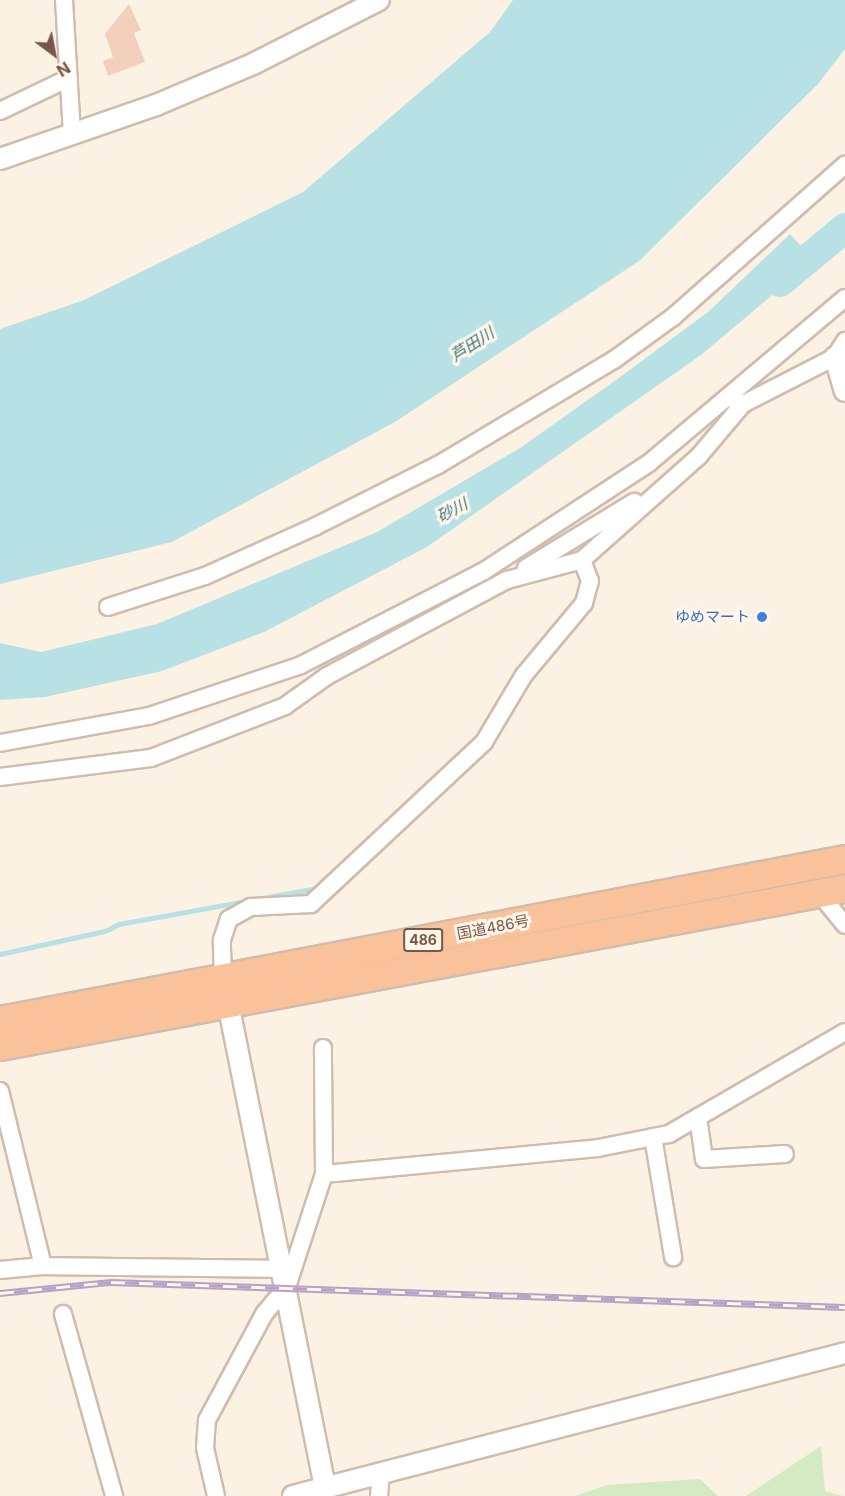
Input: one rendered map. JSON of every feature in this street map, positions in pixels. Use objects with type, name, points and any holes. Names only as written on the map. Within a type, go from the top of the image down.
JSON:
[{"type":"highway","name":"国道486号","points":[[0,1020],[845,859]]},
{"type":"highway","name":"国道486号","points":[[0,1047],[845,888]]},
{"type":"street","points":[[64,0],[72,136]]},
{"type":"street","points":[[0,159],[72,136],[253,64],[379,0]]},
{"type":"street","points":[[0,111],[69,78]]},
{"type":"street","points":[[108,607],[205,576],[316,526],[438,465],[615,359],[673,317],[845,165]]},
{"type":"street","points":[[0,743],[149,716],[301,666],[484,571],[649,463],[736,401],[845,298]]},
{"type":"street","points":[[507,580],[582,560],[699,456],[736,401],[840,349],[845,392]]},
{"type":"street","points":[[0,777],[151,758],[273,711],[327,676],[507,580],[604,522],[699,456]]},
{"type":"street","points":[[325,1487],[285,1278],[228,1004],[223,977],[222,940],[229,919],[251,907],[311,904],[484,742],[524,675],[584,603],[590,581],[582,560]]},
{"type":"street","points":[[819,893],[845,925]]},
{"type":"street","points":[[324,1174],[598,1148],[669,1134],[845,1032]]},
{"type":"street","points":[[216,1496],[205,1448],[207,1420],[285,1278],[324,1174],[323,1048]]},
{"type":"street","points":[[0,1091],[43,1266]]},
{"type":"street","points":[[698,1117],[704,1159],[785,1154]]},
{"type":"street","points":[[653,1137],[673,1257]]},
{"type":"street","points":[[0,1269],[43,1266],[285,1278]]},
{"type":"street","points":[[63,1314],[114,1496]]},
{"type":"street","points":[[293,1496],[845,1353]]},
{"type":"street","points":[[379,1496],[381,1473]]},
{"type":"green space","points":[[821,1446],[825,1491],[843,1496],[746,1496]]},
{"type":"green space","points":[[700,1479],[718,1496],[575,1496],[607,1485]]},
{"type":"water","name":"芦田川","points":[[513,0],[845,0],[845,49],[818,84],[639,261],[395,422],[172,542],[0,584],[0,329],[84,300],[303,192],[490,32]]},
{"type":"water","points":[[790,234],[814,260],[701,355],[427,547],[264,632],[162,671],[45,697],[0,700],[0,643],[41,652],[157,624],[377,532],[520,448],[616,380],[708,312]]},
{"type":"building","points":[[129,4],[141,30],[134,33],[145,62],[108,76],[103,61],[113,57],[105,34]]},
{"type":"waterway","name":"砂川","points":[[780,282],[845,228]]},
{"type":"waterway","points":[[0,954],[105,931],[119,924],[312,889]]},
{"type":"railway","points":[[0,1293],[111,1282],[845,1307]]},
{"type":"place","name":"ゆめマート","points":[[762,617]]}]
